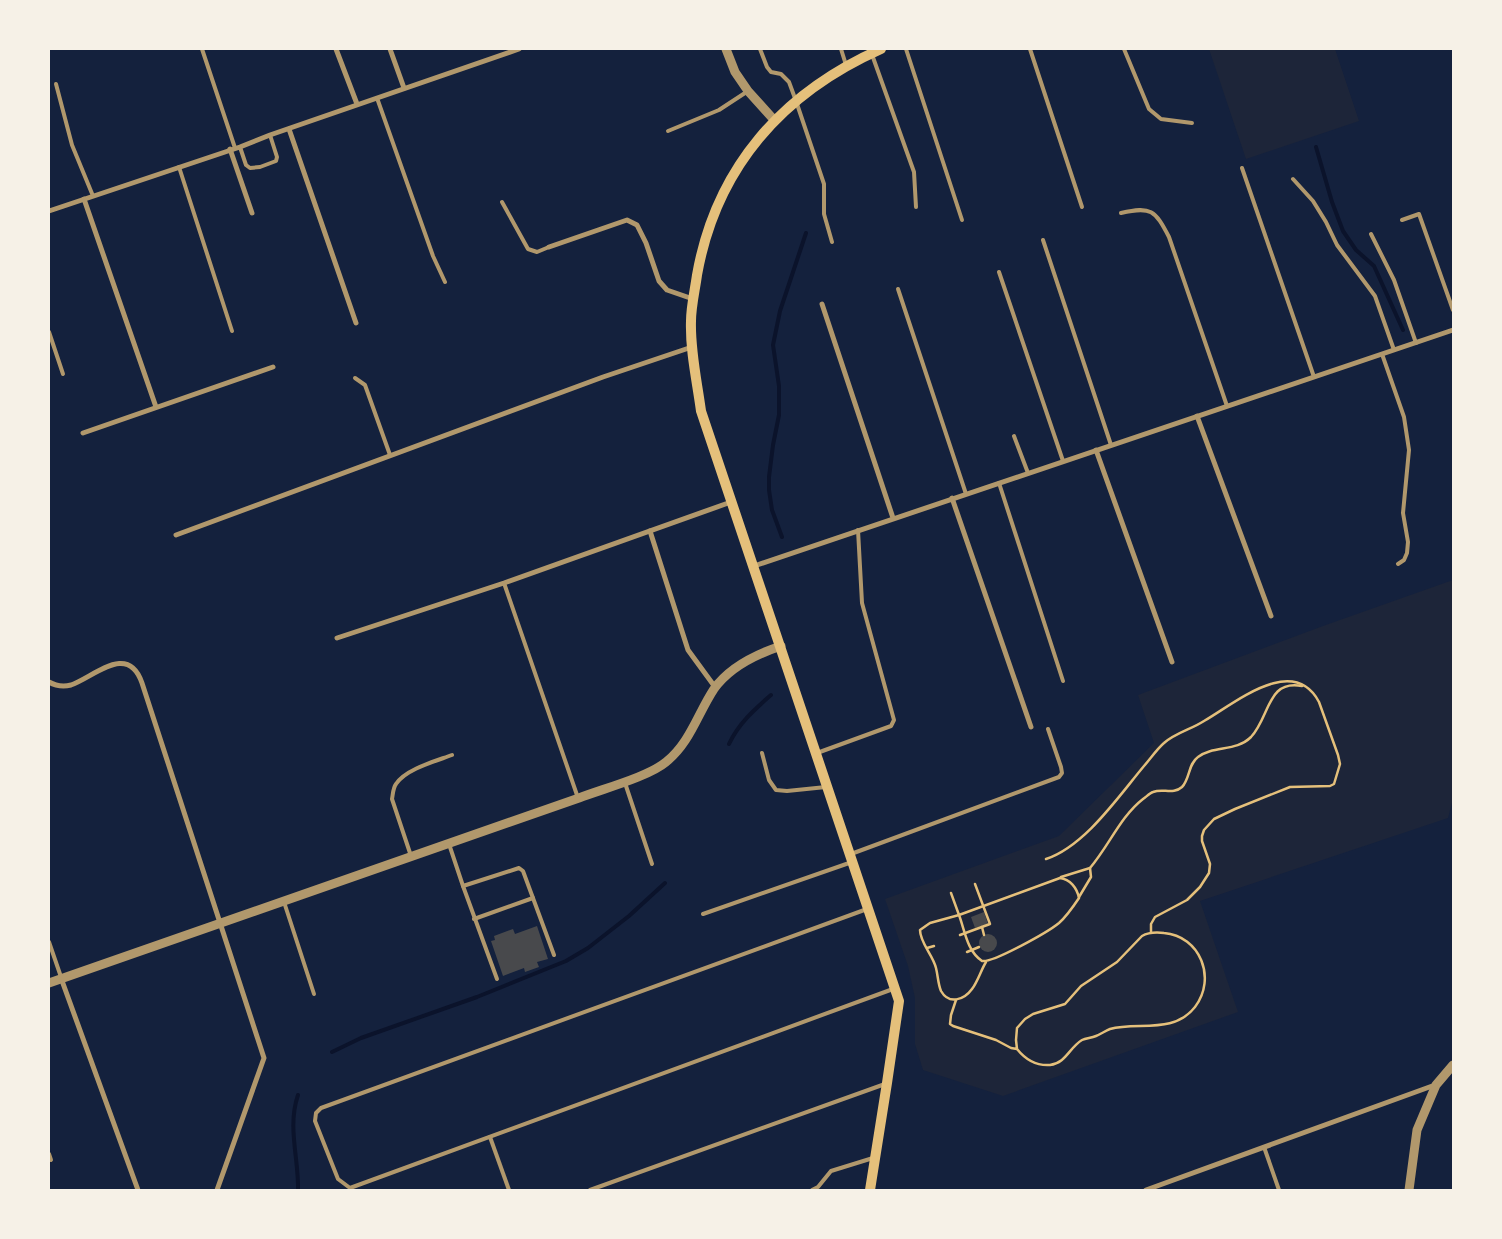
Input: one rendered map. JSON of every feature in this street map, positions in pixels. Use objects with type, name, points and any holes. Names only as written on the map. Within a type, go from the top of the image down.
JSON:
[{"type":"main road","points":[[870,1190],[899,1002],[896,988],[850,858],[828,786],[701,412],[692,346],[691,320],[702,247],[712,218],[729,181],[754,143],[775,121],[819,82],[875,50]]},
{"type":"street","points":[[336,49],[357,104]]},
{"type":"street","points":[[390,49],[404,88]]},
{"type":"street","points":[[49,210],[235,148],[518,49]]},
{"type":"street","points":[[726,49],[735,72],[748,91],[775,121]]},
{"type":"street","points":[[289,129],[356,323]]},
{"type":"street","points":[[235,148],[252,213]]},
{"type":"street","points":[[84,199],[156,407]]},
{"type":"street","points":[[549,247],[627,220],[637,225],[646,242],[659,281],[667,290],[693,299]]},
{"type":"street","points":[[822,304],[893,518]]},
{"type":"street","points":[[754,566],[1453,330]]},
{"type":"street","points":[[176,536],[390,455],[692,346]]},
{"type":"street","points":[[83,433],[273,367]]},
{"type":"street","points":[[1196,416],[1271,616]]},
{"type":"street","points":[[1096,450],[1172,662]]},
{"type":"street","points":[[952,498],[1031,728]]},
{"type":"street","points":[[337,638],[504,583],[732,502]]},
{"type":"street","points":[[650,531],[688,650],[715,688]]},
{"type":"street","points":[[49,983],[650,772],[666,762],[681,748],[715,688],[735,669],[763,652],[781,646]]},
{"type":"street","points":[[49,682],[60,686],[72,684],[115,664],[127,665],[137,672],[142,683],[264,1058],[217,1190]]},
{"type":"street","points":[[61,978],[138,1190]]},
{"type":"street","points":[[1409,1190],[1417,1130],[1436,1085],[1453,1064]]},
{"type":"street","points":[[1146,1190],[1436,1085]]},
{"type":"lane","points":[[202,49],[235,148],[250,168],[260,167],[276,161],[277,157],[270,135]]},
{"type":"lane","points":[[760,49],[767,67],[772,72],[781,74],[789,82],[824,184],[824,214],[832,242]]},
{"type":"lane","points":[[840,49],[846,65]]},
{"type":"lane","points":[[906,49],[962,220]]},
{"type":"lane","points":[[1030,49],[1082,207]]},
{"type":"lane","points":[[1124,49],[1149,109],[1161,119],[1192,123]]},
{"type":"lane","points":[[875,50],[914,172],[916,207]]},
{"type":"lane","points":[[56,84],[72,145],[93,196]]},
{"type":"lane","points":[[668,131],[719,110],[748,91]]},
{"type":"lane","points":[[377,98],[433,256],[445,282]]},
{"type":"lane","points":[[179,167],[232,331]]},
{"type":"lane","points":[[1242,168],[1314,377]]},
{"type":"lane","points":[[1293,179],[1313,201],[1337,245],[1375,296],[1394,350]]},
{"type":"lane","points":[[502,202],[528,249],[537,252],[549,247]]},
{"type":"lane","points":[[1121,213],[1136,209],[1150,210],[1159,218],[1169,237],[1227,406]]},
{"type":"lane","points":[[1402,220],[1419,214],[1453,310]]},
{"type":"lane","points":[[1371,234],[1394,280],[1416,343]]},
{"type":"lane","points":[[1042,240],[1111,445]]},
{"type":"lane","points":[[999,272],[1063,461]]},
{"type":"lane","points":[[898,289],[966,494]]},
{"type":"lane","points":[[49,332],[63,374]]},
{"type":"lane","points":[[1382,354],[1404,416],[1409,450],[1403,513],[1408,542],[1407,553],[1404,560],[1398,564]]},
{"type":"lane","points":[[355,378],[365,385],[390,455]]},
{"type":"lane","points":[[1014,436],[1028,473]]},
{"type":"lane","points":[[999,483],[1063,681]]},
{"type":"lane","points":[[816,754],[891,726],[894,720],[862,603],[858,530]]},
{"type":"lane","points":[[504,583],[578,798]]},
{"type":"lane","points":[[703,914],[1059,777],[1062,773],[1061,767],[1048,729]]},
{"type":"lane","points":[[762,754],[769,780],[776,790],[788,792],[828,786]]},
{"type":"lane","points":[[411,856],[392,799],[396,784],[416,769],[452,755]]},
{"type":"lane","points":[[624,781],[652,864]]},
{"type":"lane","points":[[449,843],[474,919],[497,979]]},
{"type":"lane","points":[[463,886],[519,868],[523,871],[554,955]]},
{"type":"lane","points":[[474,919],[533,898]]},
{"type":"lane","points":[[284,901],[314,994]]},
{"type":"lane","points":[[868,908],[321,1108],[316,1113],[314,1121],[338,1179],[350,1188],[896,988]]},
{"type":"lane","points":[[49,942],[61,978]]},
{"type":"lane","points":[[590,1190],[887,1083]]},
{"type":"lane","points":[[490,1137],[509,1190]]},
{"type":"lane","points":[[1264,1147],[1279,1190]]},
{"type":"lane","points":[[49,1154],[51,1160]]},
{"type":"lane","points":[[812,1190],[818,1187],[831,1171],[875,1158]]},
{"type":"path","points":[[1046,859],[1063,851],[1091,827],[1165,742],[1204,722],[1255,689],[1288,681],[1308,686],[1319,702],[1338,755],[1340,764],[1334,784],[1330,786],[1290,787],[1214,819],[1204,830],[1202,836],[1210,864],[1209,873],[1200,887],[1187,900],[1155,917],[1151,924],[1151,932]]},
{"type":"path","points":[[1090,868],[1091,877],[1064,918],[1054,927],[986,962],[972,989],[965,996],[956,1000],[947,999],[941,992],[936,968],[928,948],[920,936],[920,930],[930,924],[1090,868],[1100,857],[1124,818],[1142,800],[1153,792],[1175,792],[1186,781],[1196,758],[1210,751],[1240,745],[1250,737],[1258,728],[1278,690],[1285,685],[1308,686]]},
{"type":"path","points":[[1060,878],[1073,885],[1078,898]]},
{"type":"path","points":[[960,935],[990,924],[975,884]]},
{"type":"path","points":[[951,893],[971,950],[977,958],[986,962]]},
{"type":"path","points":[[982,927],[984,935]]},
{"type":"path","points":[[1151,932],[1173,934],[1192,945],[1200,957],[1206,978],[1204,987],[1200,998],[1190,1012],[1179,1020],[1142,1027],[1108,1030],[1081,1040],[1065,1058],[1054,1064],[1037,1064],[1022,1055],[1017,1049],[1017,1028],[1025,1019],[1033,1014],[1065,1004],[1081,986],[1116,962],[1142,936],[1151,932]]},
{"type":"path","points":[[928,948],[934,946]]},
{"type":"path","points":[[967,952],[979,947]]},
{"type":"path","points":[[956,1000],[950,1015],[950,1024],[1017,1049]]},
{"type":"shaded area","points":[[1209,49],[1335,49],[1359,121],[1246,159]]},
{"type":"shaded area","points":[[1453,580],[1453,799],[1448,818],[1200,901],[1238,1012],[1003,1096],[923,1070],[915,1044],[915,998],[908,966],[885,899],[1059,836],[1154,743],[1138,695]]},
{"type":"building","points":[[984,912],[988,924],[975,928],[971,917]]},
{"type":"building","points":[[537,926],[548,959],[537,962],[539,967],[525,972],[524,968],[503,976],[491,941],[495,940],[494,936],[513,929],[515,934]]},
{"type":"building","points":[[988,934],[994,937],[997,943],[994,949],[988,952],[982,949],[979,943],[982,937]]},
{"type":"waterway","points":[[1316,147],[1332,202],[1343,231],[1356,250],[1374,266],[1403,330]]},
{"type":"waterway","points":[[782,537],[772,510],[769,490],[773,445],[779,415],[779,386],[773,345],[780,311],[806,233]]},
{"type":"waterway","points":[[729,744],[742,723],[771,695]]},
{"type":"waterway","points":[[332,1052],[361,1038],[477,997],[566,961],[588,948],[629,916],[665,883]]},
{"type":"waterway","points":[[298,1095],[293,1131],[298,1190]]}]
